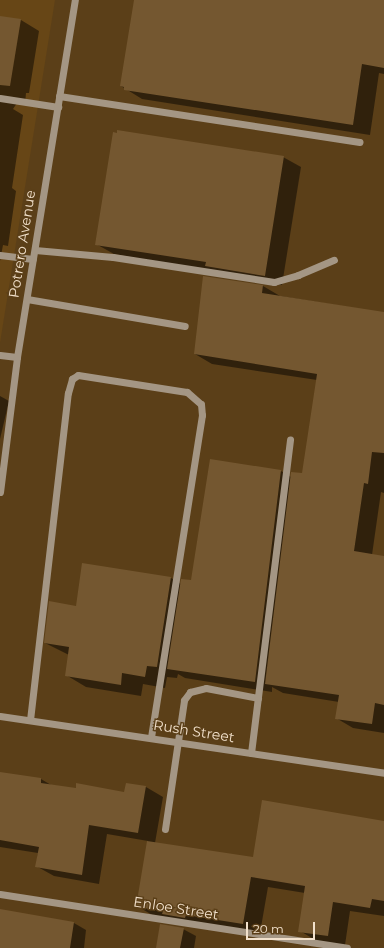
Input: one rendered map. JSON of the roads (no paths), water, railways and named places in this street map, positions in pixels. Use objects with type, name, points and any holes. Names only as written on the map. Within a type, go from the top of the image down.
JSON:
[{"type":"street","name":"Potrero Avenue","points":[[0,492],[17,357],[75,0]]},
{"type":"street","points":[[59,96],[359,142]]},
{"type":"street","points":[[0,98],[58,107]]},
{"type":"street","points":[[35,250],[113,257],[274,282],[298,275],[334,260]]},
{"type":"street","points":[[0,255],[33,259]]},
{"type":"street","points":[[26,299],[185,326]]},
{"type":"street","points":[[0,355],[17,357]]},
{"type":"street","points":[[30,720],[68,393],[72,379],[78,375],[187,392],[201,404],[202,415],[151,738]]},
{"type":"street","points":[[251,753],[290,438]]},
{"type":"street","points":[[165,829],[184,700],[190,692],[206,688],[258,698]]},
{"type":"street","name":"Rush Street","points":[[0,716],[177,741],[384,773]]},
{"type":"street","name":"Enloe Street","points":[[0,894],[347,948]]}]
